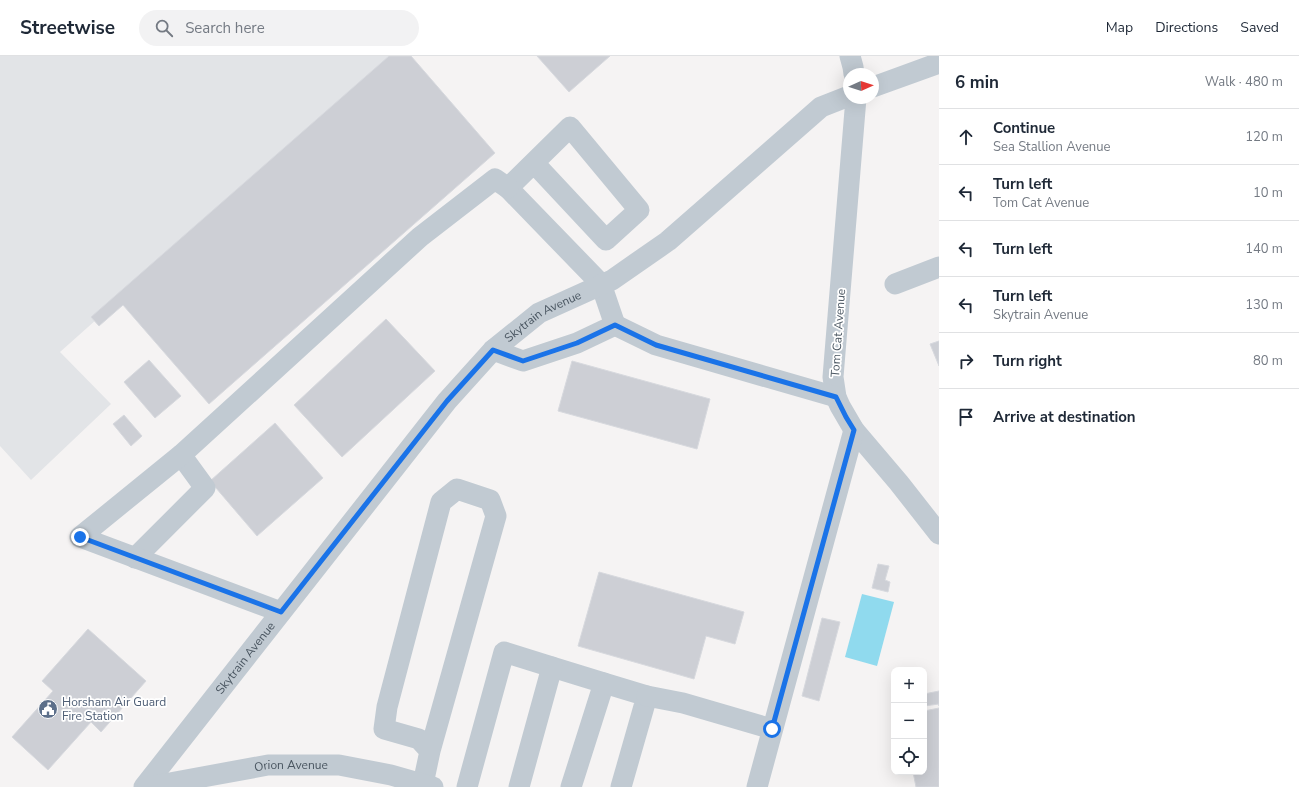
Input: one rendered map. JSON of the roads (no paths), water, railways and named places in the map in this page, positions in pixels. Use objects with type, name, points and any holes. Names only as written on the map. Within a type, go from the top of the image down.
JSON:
[{"type":"street","points":[[850,56],[854,68]]},
{"type":"street","points":[[879,85],[939,63]]},
{"type":"street","name":"Skytrain Avenue","points":[[144,787],[447,401],[493,350],[539,313],[612,280],[668,241],[821,106],[843,98]]},
{"type":"street","name":"Tom Cat Avenue","points":[[856,104],[833,377],[836,397],[854,430],[899,483],[939,534]]},
{"type":"street","points":[[508,188],[570,127],[639,210],[606,240],[534,163]]},
{"type":"street","points":[[281,612],[80,537],[181,455],[420,236],[495,179],[508,188],[601,284],[615,325],[656,345],[836,397]]},
{"type":"street","points":[[895,284],[939,267]]},
{"type":"street","points":[[493,350],[523,361],[577,343],[615,325]]},
{"type":"street","points":[[757,787],[854,430]]},
{"type":"street","points":[[135,558],[204,488],[181,455]]},
{"type":"street","points":[[428,786],[430,751],[496,516],[490,500],[457,489],[441,502],[387,707],[384,729],[419,739],[430,751]]},
{"type":"street","points":[[468,787],[504,652],[647,696],[683,703],[772,729]]},
{"type":"street","points":[[519,787],[552,667]]},
{"type":"street","points":[[571,787],[604,683]]},
{"type":"street","points":[[621,787],[647,696]]},
{"type":"street","name":"Orion Avenue","points":[[148,787],[268,765],[339,764],[391,775],[428,786]]},
{"type":"water","points":[[862,594],[894,602],[877,666],[845,657]]},
{"type":"place","name":"Horsham Air Guard Fire Station","points":[[48,709]]}]
